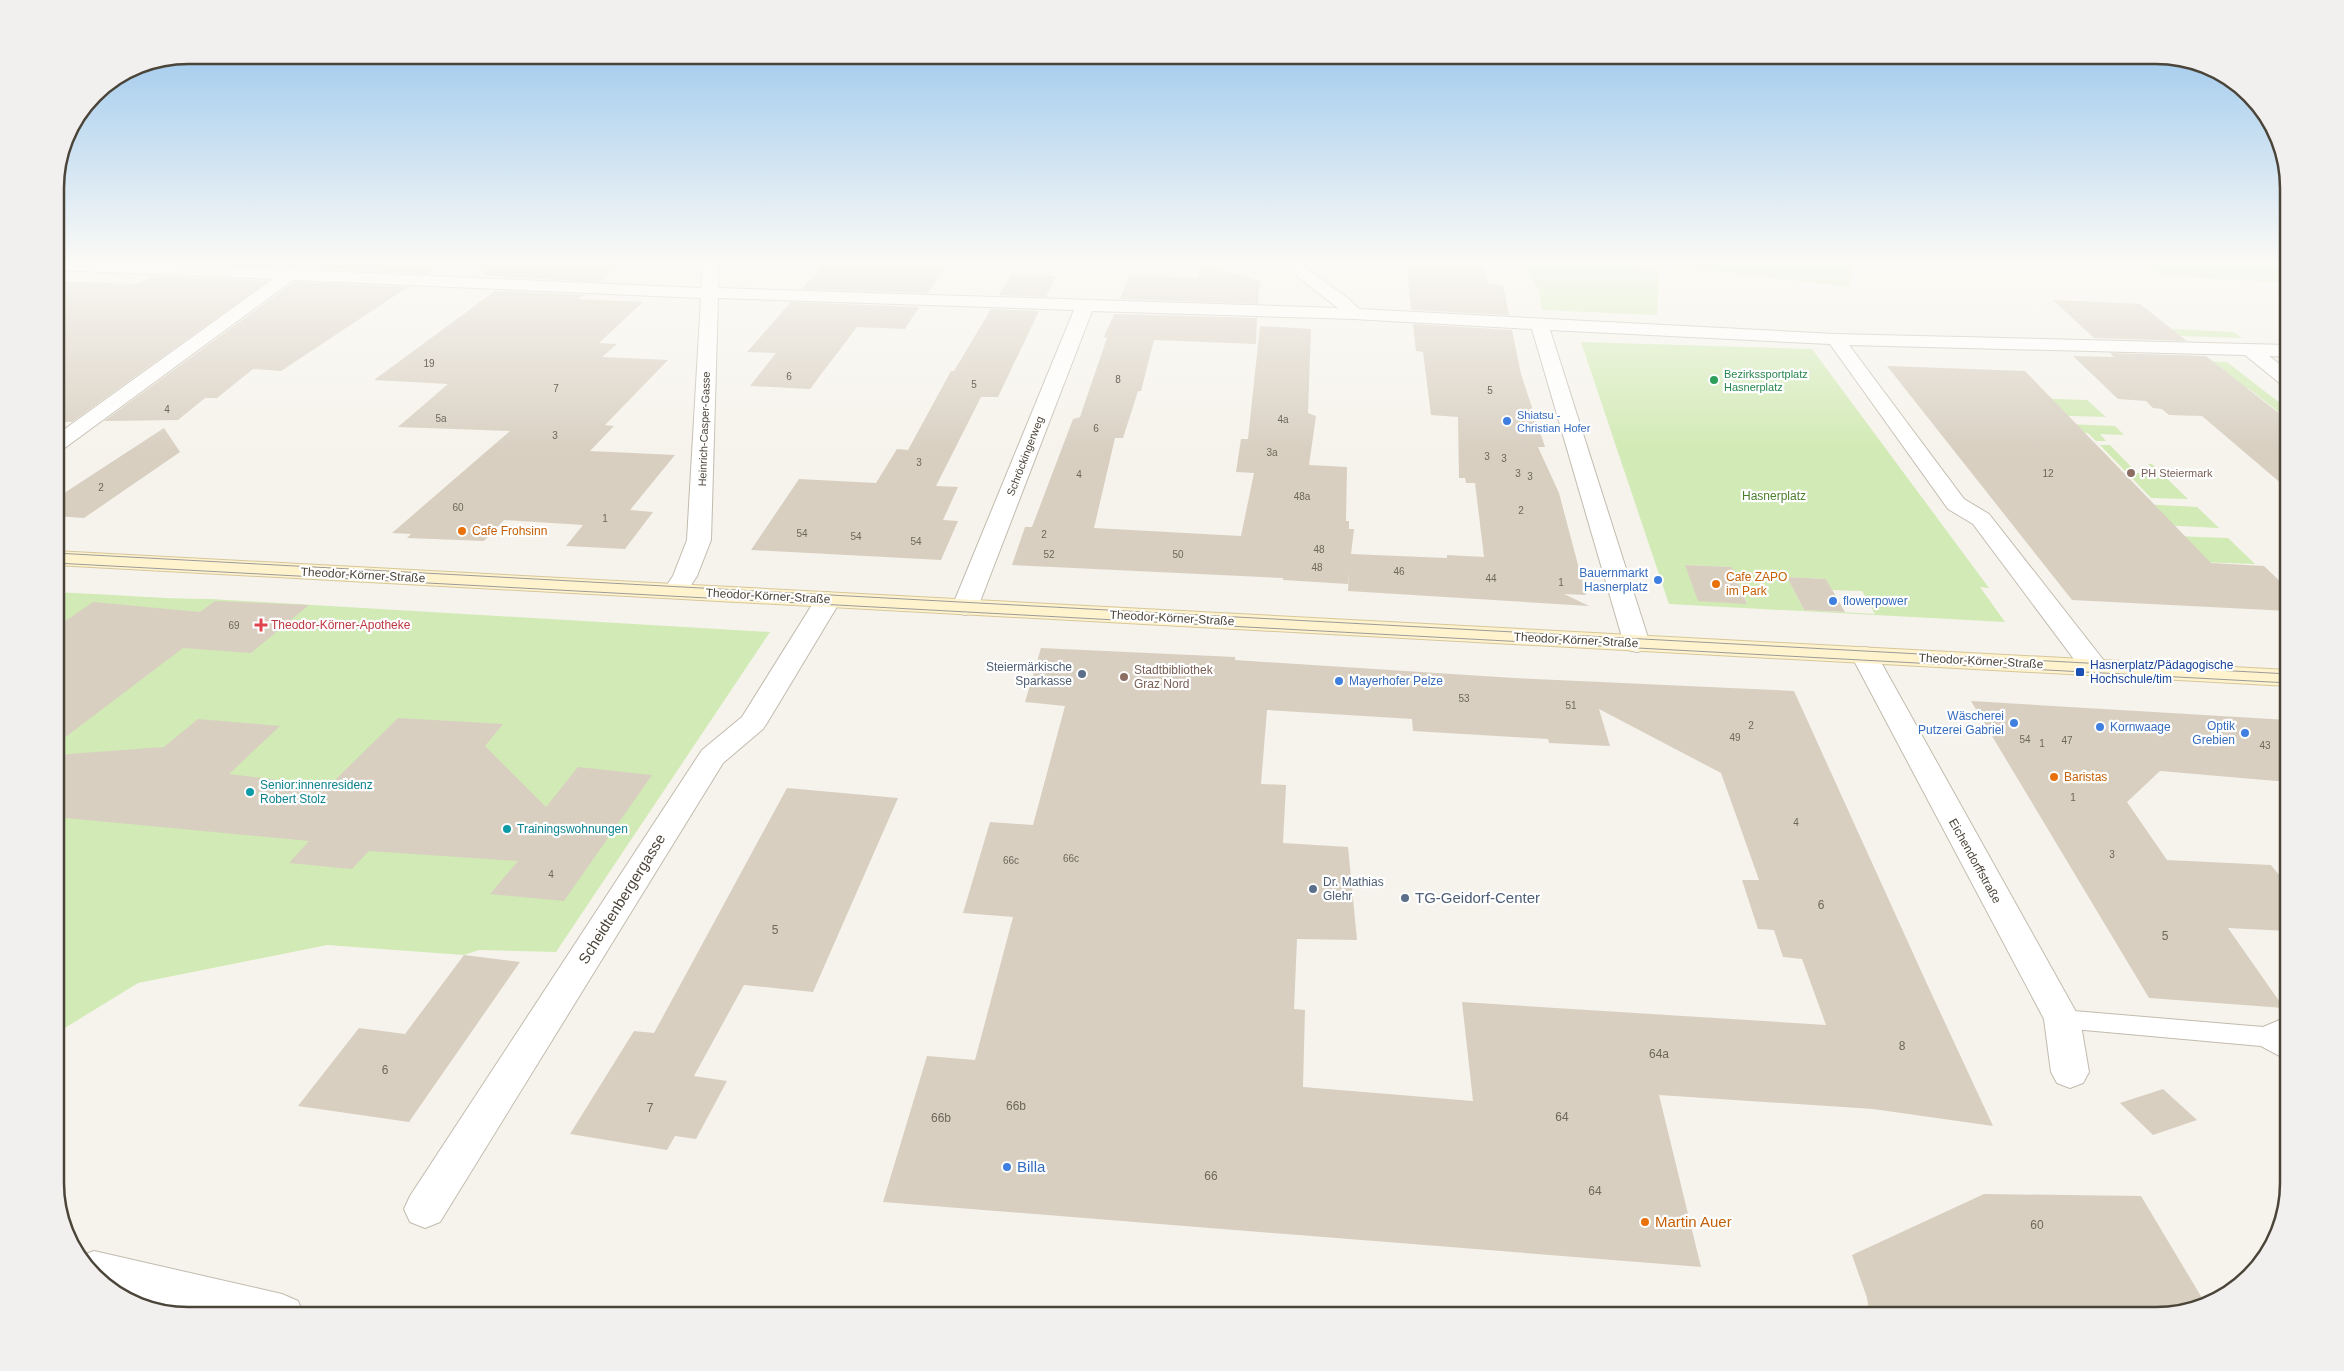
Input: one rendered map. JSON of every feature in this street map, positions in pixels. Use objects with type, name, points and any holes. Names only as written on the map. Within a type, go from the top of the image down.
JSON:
[{"type":"main road","name":"Theodor-Körner-Straße","points":[[64,558],[2280,678]]},
{"type":"street","points":[[64,439],[223,324]]},
{"type":"street","name":"Heinrich-Casper-Gasse","points":[[675,591],[685,576],[699,540],[709,324]]},
{"type":"street","name":"Schröckingerweg","points":[[965,607],[1077,324]]},
{"type":"street","points":[[1540,324],[1637,644]]},
{"type":"street","points":[[1573,324],[1835,339],[2280,351]]},
{"type":"street","points":[[1835,339],[1956,504],[1981,519],[2095,668]]},
{"type":"street","points":[[2248,350],[2280,374]]},
{"type":"street","name":"Scheidtenbergergasse","points":[[425,1209],[712,757],[753,722],[828,600]]},
{"type":"street","name":"Eichendorffstraße","points":[[1864,655],[2062,1019],[2070,1072]]},
{"type":"street","points":[[102,1273],[244,1307]]},
{"type":"lane","points":[[2062,1019],[2265,1037],[2280,1046]]},
{"type":"lane","points":[[2265,1037],[2280,1030]]},
{"type":"green space","points":[[2172,329],[2234,332],[2242,338],[2181,336]]},
{"type":"green space","name":"Hasnerplatz","points":[[1581,342],[1812,349],[1989,588],[1980,587],[2005,622],[1669,604]],"holes":[[[1685,565],[1732,567],[1747,604]],[[1787,577],[1826,579],[1832,590],[1862,591],[1875,614],[1804,610]]]},
{"type":"green space","points":[[2204,361],[2227,362],[2280,403],[2280,413],[2248,388],[2236,387]]},
{"type":"green space","points":[[2021,398],[2087,400],[2106,417],[2038,415]]},
{"type":"green space","points":[[2044,423],[2115,426],[2124,435],[2100,434],[2106,441],[2096,441],[2088,433],[2052,432]]},
{"type":"green space","points":[[2100,445],[2110,445],[2137,473],[2158,474],[2148,464],[2152,464],[2188,499],[2151,498]]},
{"type":"green space","points":[[2121,503],[2197,507],[2219,528],[2139,524]]},
{"type":"green space","points":[[2149,535],[2228,538],[2255,564],[2198,562]]},
{"type":"green space","points":[[64,592],[211,599],[770,632],[556,952],[479,950],[464,955],[327,945],[138,983],[64,1028]]},
{"type":"building","points":[[64,324],[208,324],[72,422],[64,422]]},
{"type":"building","points":[[237,324],[352,324],[281,371],[253,369],[217,398],[205,398],[178,420],[104,421]]},
{"type":"building","points":[[450,324],[619,324],[599,343],[617,344],[602,357],[668,360],[605,425],[614,426],[590,451],[675,455],[630,510],[653,512],[625,549],[566,546],[583,525],[504,520],[484,541],[407,538],[411,534],[392,533],[510,431],[398,427],[448,384],[374,380]]},
{"type":"building","points":[[772,324],[908,324],[905,329],[857,327],[810,389],[750,386],[776,353],[747,352]]},
{"type":"building","points":[[982,324],[1033,324],[998,397],[981,397],[936,486],[958,487],[943,520],[958,521],[941,560],[751,550],[799,479],[876,483],[897,449],[908,450],[951,371],[954,371]]},
{"type":"building","points":[[1110,324],[1257,324],[1256,344],[1154,340],[1141,391],[1138,391],[1123,438],[1115,438],[1094,528],[1241,536],[1254,473],[1236,472],[1241,439],[1248,439],[1260,326],[1311,329],[1308,413],[1316,416],[1309,465],[1347,467],[1346,521],[1349,521],[1349,529],[1354,529],[1351,554],[1447,558],[1447,555],[1484,557],[1475,483],[1466,483],[1465,478],[1459,478],[1458,417],[1431,415],[1423,352],[1416,351],[1413,324],[1512,330],[1521,374],[1545,447],[1538,447],[1559,493],[1586,595],[1564,594],[1589,606],[1348,591],[1349,572],[1348,584],[1283,580],[1283,578],[1012,565],[1025,527],[1032,527],[1073,419],[1080,417],[1107,338],[1104,337]]},
{"type":"building","points":[[2079,324],[2165,324],[2187,341],[2094,338]]},
{"type":"building","points":[[2110,353],[2206,356],[2280,414],[2280,482],[2202,416],[2169,415],[2162,409],[2153,408],[2146,401],[2118,399],[2073,356],[2114,357]]},
{"type":"building","points":[[1887,366],[2025,371],[2211,563],[2264,566],[2280,581],[2280,611],[2072,600]]},
{"type":"building","points":[[164,428],[180,452],[84,518],[64,517],[64,493]]},
{"type":"building","name":"Cafe ZAPO im Park","points":[[1685,565],[1732,567],[1747,604],[1698,601]]},
{"type":"building","name":"flowerpower","points":[[1787,577],[1826,579],[1845,612],[1804,610]]},
{"type":"building","points":[[215,601],[309,605],[251,653],[183,648],[64,738],[64,622],[93,602],[200,612]]},
{"type":"building","points":[[1041,648],[1235,657],[1235,660],[1514,678],[1794,691],[1993,1126],[1873,1109],[1659,1095],[1701,1267],[883,1202],[927,1056],[975,1060],[1013,917],[963,913],[990,822],[1033,825],[1065,706],[1025,702]],"holes":[[[1599,709],[1721,773],[1759,880],[1742,880],[1758,929],[1774,930],[1783,957],[1802,959],[1826,1025],[1462,1002],[1473,1101],[1303,1087],[1305,1010],[1294,1009],[1297,939],[1357,940],[1348,847],[1283,843],[1286,785],[1261,784],[1267,710],[1412,719],[1413,731],[1548,739],[1549,743],[1610,746]]]},
{"type":"building","points":[[1971,701],[2280,719],[2280,781],[2160,771],[2127,802],[2167,860],[2271,865],[2280,876],[2280,931],[2228,928],[2280,1002],[2280,1008],[2149,998]]},
{"type":"building","name":"Senior:innenresidenz Robert Stolz","points":[[398,718],[503,724],[485,746],[546,807],[578,767],[652,775],[564,901],[490,894],[518,861],[369,851],[352,869],[289,863],[309,841],[64,818],[64,754],[164,747],[198,719],[280,726],[229,774],[329,786]]},
{"type":"building","points":[[787,788],[898,798],[813,992],[744,985],[694,1076],[727,1081],[696,1139],[675,1136],[667,1150],[570,1134],[634,1031],[654,1033]]},
{"type":"building","points":[[464,955],[520,962],[409,1122],[298,1106],[359,1028],[405,1034]]},
{"type":"building","points":[[2163,1089],[2197,1120],[2153,1135],[2120,1103]]},
{"type":"building","points":[[1984,1194],[2141,1196],[2202,1298],[2188,1303],[2156,1307],[1868,1307],[1852,1255]]},
{"type":"tram line","points":[[64,553],[2280,674]]},
{"type":"tram line","points":[[64,563],[2280,683]]},
{"type":"place","name":"Bezirkssportplatz Hasnerplatz","points":[[1714,380]]},
{"type":"place","name":"Shiatsu - Christian Hofer","points":[[1507,421]]},
{"type":"place","name":"PH Steiermark","points":[[2131,473]]},
{"type":"place","name":"Cafe Frohsinn","points":[[462,531]]},
{"type":"place","name":"Bauernmarkt Hasnerplatz","points":[[1658,580]]},
{"type":"place","name":"Cafe ZAPO im Park","points":[[1716,584]]},
{"type":"place","name":"flowerpower","points":[[1833,601]]},
{"type":"place","name":"Theodor-Körner-Apotheke","points":[[261,625]]},
{"type":"place","name":"Hasnerplatz/Pädagogische Hochschule/tim","points":[[2080,672]]},
{"type":"place","name":"Steiermärkische Sparkasse","points":[[1082,674]]},
{"type":"place","name":"Stadtbibliothek Graz Nord","points":[[1124,677]]},
{"type":"place","name":"Mayerhofer Pelze","points":[[1339,681]]},
{"type":"place","name":"Wäscherei Putzerei Gabriel","points":[[2014,723]]},
{"type":"place","name":"Kornwaage","points":[[2100,727]]},
{"type":"place","name":"Optik Grebien","points":[[2245,733]]},
{"type":"place","name":"Baristas","points":[[2054,777]]},
{"type":"place","name":"Senior:innenresidenz Robert Stolz","points":[[250,792]]},
{"type":"place","name":"Trainingswohnungen","points":[[507,829]]},
{"type":"place","name":"Dr. Mathias Glehr","points":[[1313,889]]},
{"type":"place","name":"TG-Geidorf-Center","points":[[1405,898]]},
{"type":"place","name":"Billa","points":[[1007,1167]]},
{"type":"place","name":"Martin Auer","points":[[1645,1222]]}]
